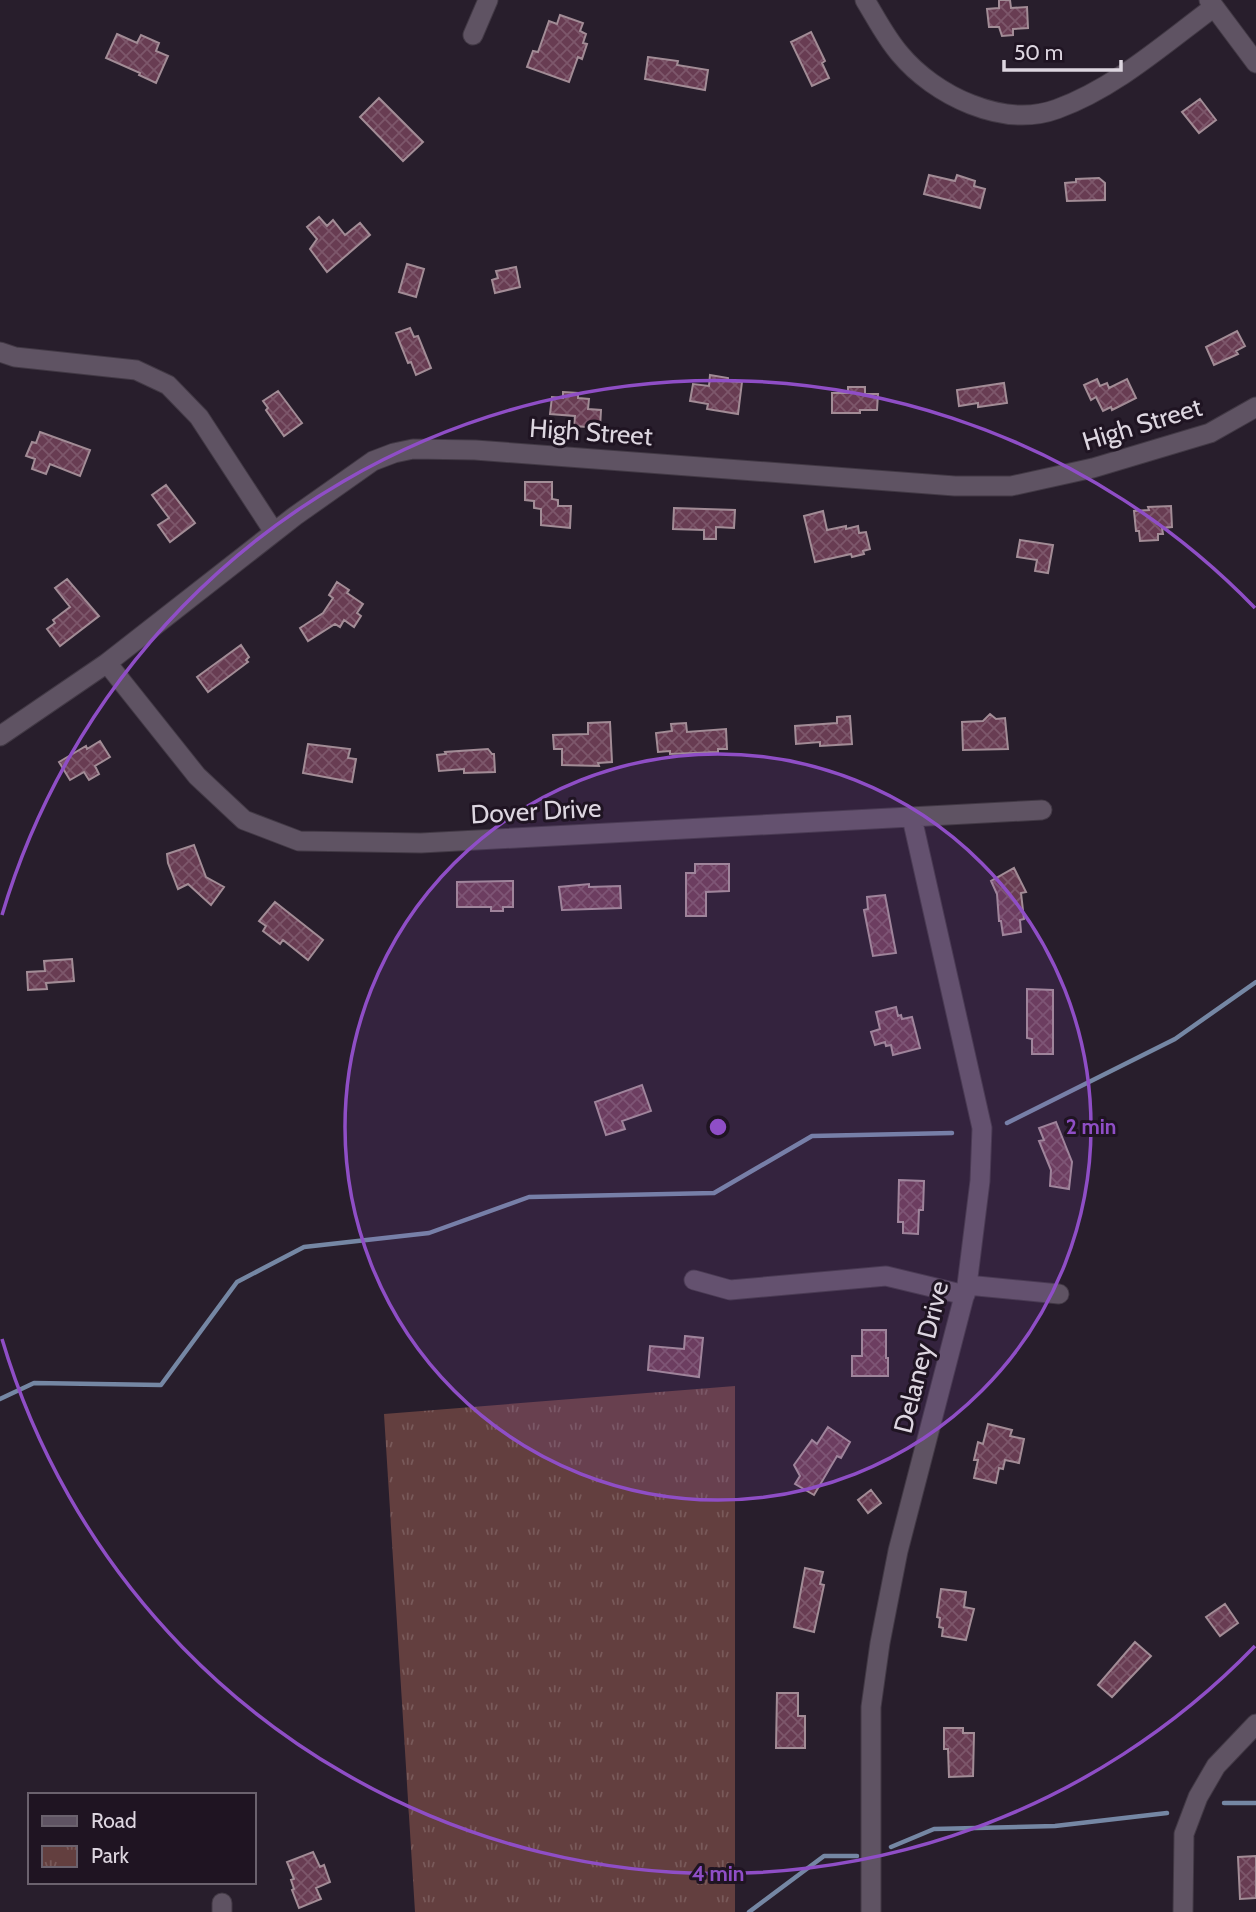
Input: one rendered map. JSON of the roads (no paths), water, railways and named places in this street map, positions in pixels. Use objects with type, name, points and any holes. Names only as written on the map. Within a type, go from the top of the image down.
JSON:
[{"type":"street","points":[[473,35],[488,0]]},
{"type":"street","points":[[865,0],[900,54],[925,79],[970,104],[991,111],[1021,114],[1055,110],[1094,93],[1211,4],[1256,62]]},
{"type":"street","points":[[0,352],[15,357],[136,370],[168,385],[200,417],[274,532]]},
{"type":"street","name":"High Street","points":[[0,736],[107,663],[274,532],[373,461],[394,453],[413,449],[502,452],[955,486],[1011,486],[1093,468],[1210,433],[1256,407]]},
{"type":"street","name":"Dover Drive","points":[[107,663],[197,776],[244,820],[299,841],[421,843],[1042,810]]},
{"type":"street","name":"Delaney Drive","points":[[871,1912],[871,1707],[880,1643],[898,1550],[966,1290],[980,1181],[982,1128],[912,818]]},
{"type":"street","points":[[694,1280],[730,1290],[886,1276],[966,1290],[1059,1294]]},
{"type":"street","points":[[1183,1912],[1184,1834],[1198,1797],[1216,1766],[1256,1724]]},
{"type":"waterway","points":[[1007,1123],[1175,1039],[1256,982]]},
{"type":"waterway","points":[[0,1399],[34,1383],[161,1385],[237,1282],[304,1247],[429,1233],[529,1197],[714,1193],[812,1136],[952,1133]]},
{"type":"waterway","points":[[1224,1803],[1256,1803]]},
{"type":"waterway","points":[[891,1847],[934,1829],[1055,1826],[1167,1813]]},
{"type":"waterway","points":[[749,1912],[824,1856],[857,1856]]}]
